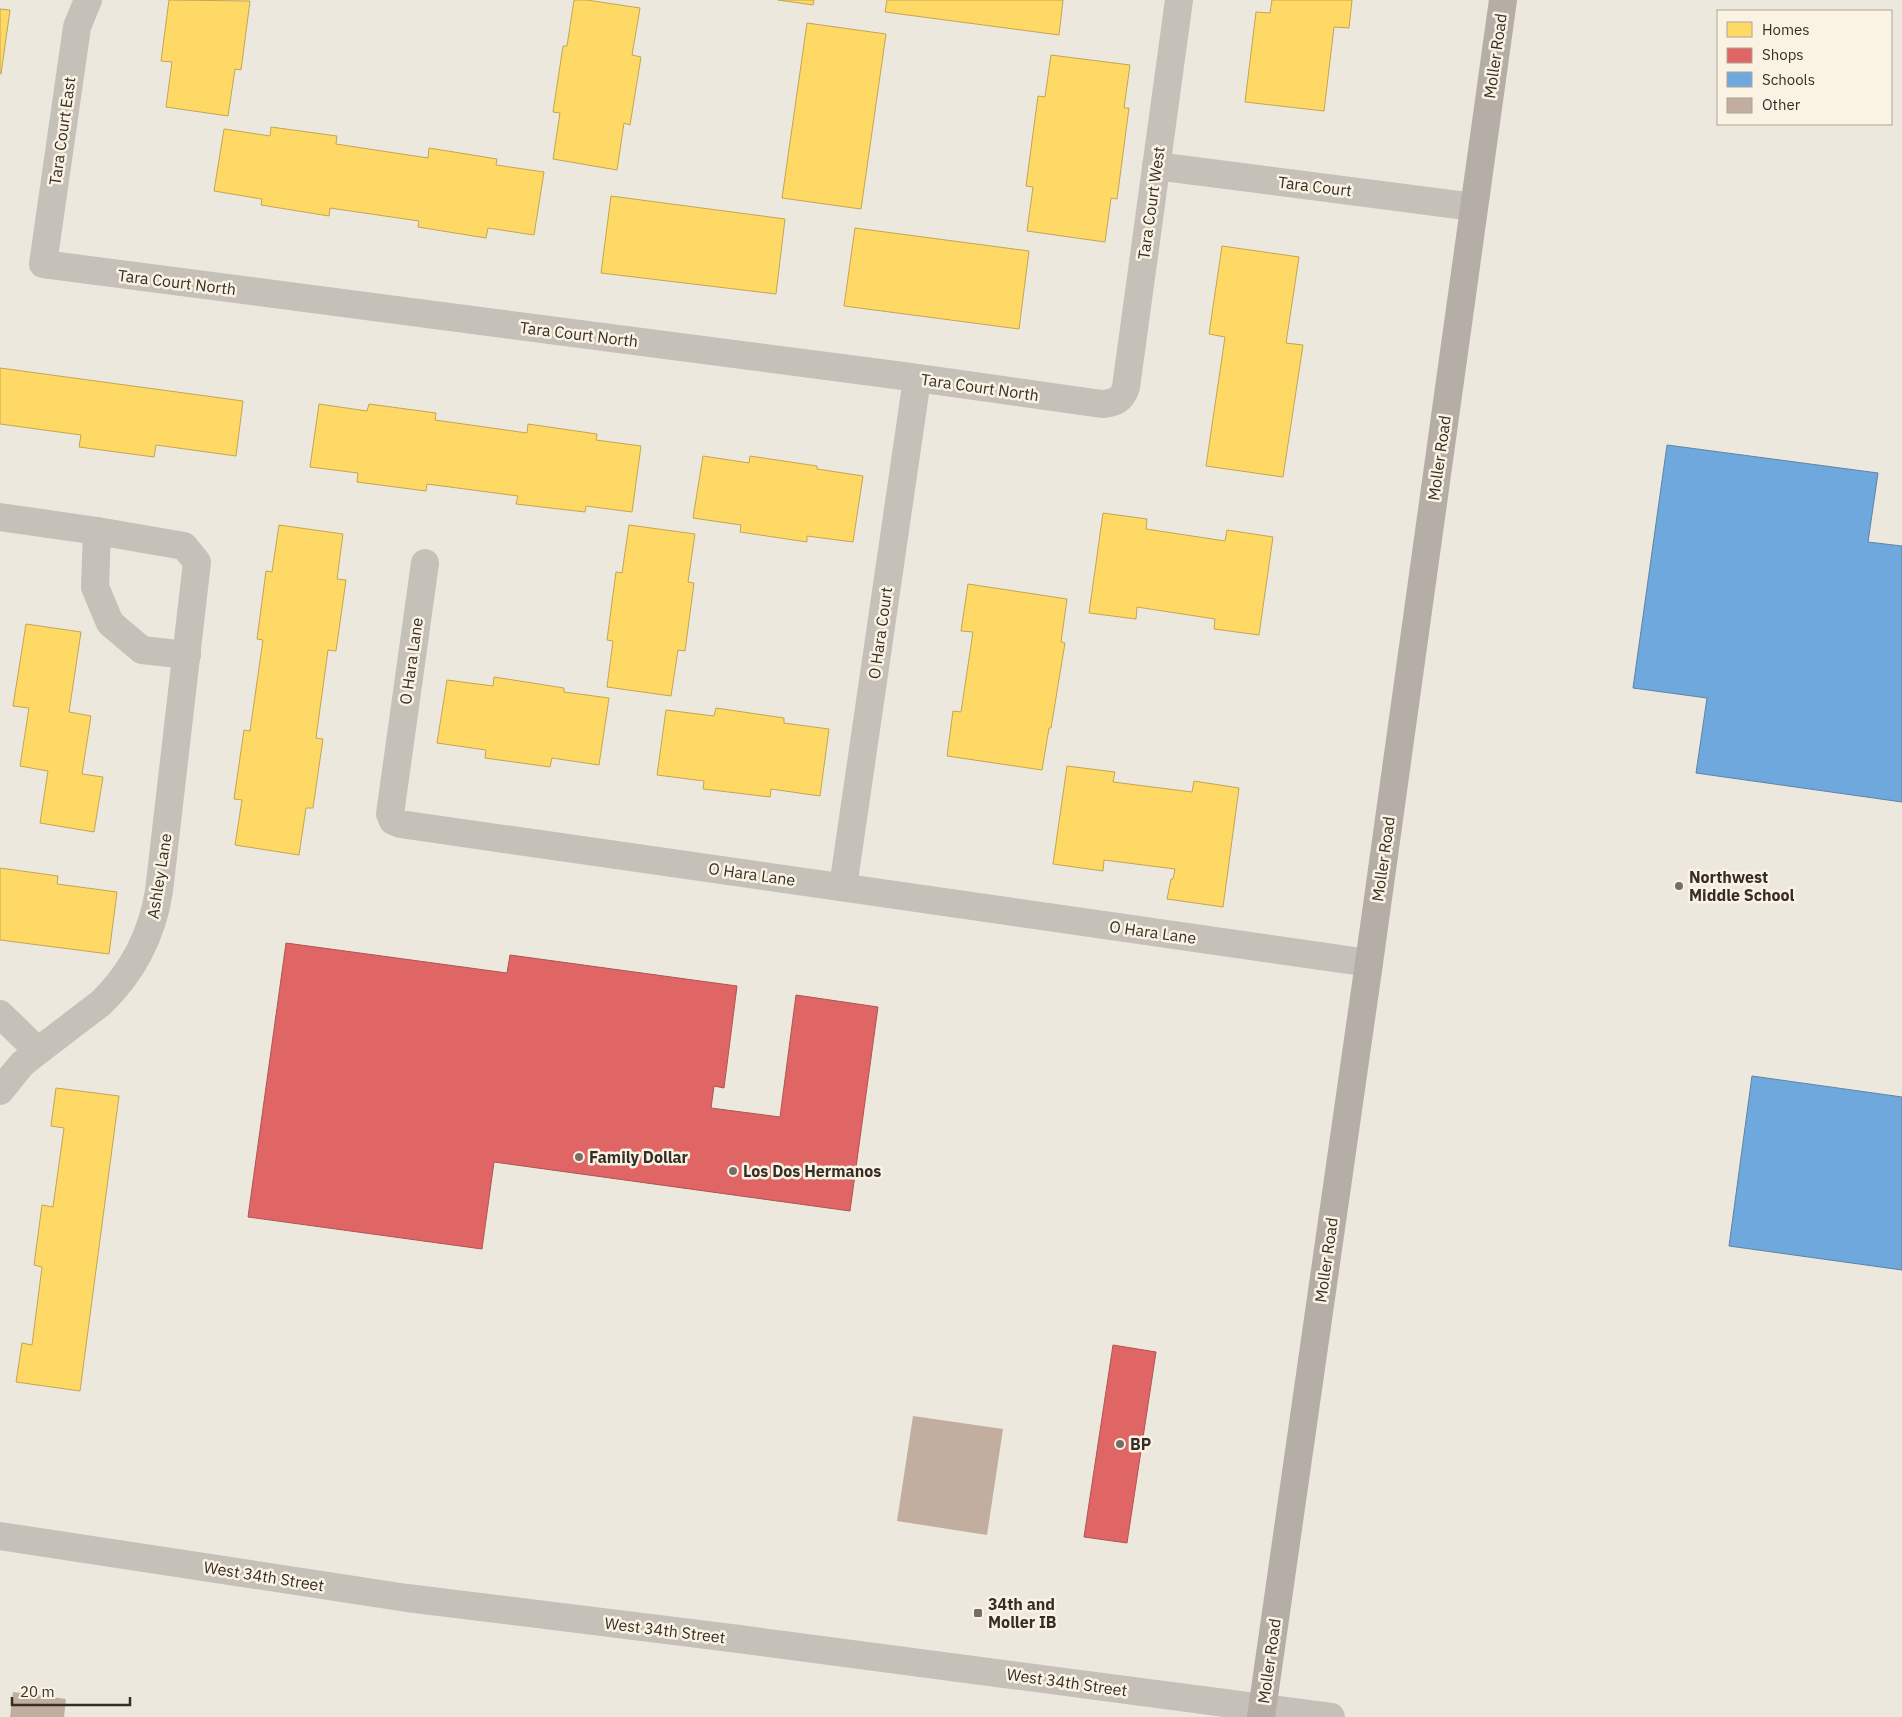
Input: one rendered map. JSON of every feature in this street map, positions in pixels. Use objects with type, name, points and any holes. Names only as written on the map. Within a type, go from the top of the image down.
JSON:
[{"type":"main road","name":"Moller Road","points":[[1262,1713],[1503,0]]},
{"type":"street","name":"Tara Court East","points":[[42,264],[76,27],[88,0]]},
{"type":"street","name":"Tara Court West","points":[[1115,403],[1122,398],[1126,387],[1180,0]]},
{"type":"street","name":"Tara Court","points":[[1156,166],[1474,207]]},
{"type":"street","name":"Tara Court North","points":[[42,264],[1102,404],[1115,403]]},
{"type":"street","name":"O Hara Court","points":[[843,887],[917,379]]},
{"type":"street","name":"Ashley Lane","points":[[0,518],[97,531],[184,546],[197,562],[159,891],[149,931],[137,959],[112,993],[38,1050],[22,1064],[0,1091]]},
{"type":"street","points":[[97,531],[95,587],[110,623],[142,650],[187,655]]},
{"type":"street","name":"O Hara Lane","points":[[425,563],[390,814],[394,821],[400,824],[1369,963]]},
{"type":"street","points":[[0,1014],[38,1050]]},
{"type":"street","name":"West 34th Street","points":[[0,1536],[407,1598],[748,1640],[1262,1713],[1332,1717]]},
{"type":"building: Homes","points":[[169,0],[250,1],[241,70],[235,69],[228,116],[166,107],[172,62],[161,61]]},
{"type":"building: Homes","points":[[574,0],[587,0],[640,8],[632,55],[641,57],[630,125],[624,123],[617,170],[553,159],[560,113],[553,112],[563,46],[567,46]]},
{"type":"building: Homes","points":[[778,0],[814,0],[813,5]]},
{"type":"building: Homes","points":[[887,0],[1063,0],[1059,35],[885,12]]},
{"type":"building: Homes","points":[[1272,0],[1352,0],[1349,28],[1334,27],[1324,111],[1245,102],[1256,12],[1270,13]]},
{"type":"building: Homes","points":[[0,9],[10,10],[1,74],[0,74]]},
{"type":"building: Homes","points":[[807,23],[886,34],[861,209],[782,198]]},
{"type":"building: Homes","points":[[1051,55],[1130,65],[1124,108],[1129,108],[1117,199],[1111,198],[1105,242],[1027,231],[1033,187],[1026,186],[1038,96],[1045,97]]},
{"type":"building: Homes","points":[[271,127],[337,136],[336,144],[428,158],[429,148],[497,159],[496,165],[544,172],[534,235],[488,228],[486,238],[418,227],[419,221],[330,208],[329,216],[261,205],[262,199],[214,191],[224,129],[270,136]]},
{"type":"building: Homes","points":[[611,196],[785,219],[776,294],[601,273]]},
{"type":"building: Homes","points":[[855,228],[1029,251],[1019,329],[844,306]]},
{"type":"building: Homes","points":[[1222,246],[1299,257],[1286,343],[1303,345],[1283,477],[1206,466],[1225,337],[1209,334]]},
{"type":"building: Homes","points":[[0,368],[243,401],[236,456],[156,445],[154,457],[79,447],[81,435],[0,424]]},
{"type":"building: Homes","points":[[319,404],[367,411],[369,404],[436,413],[435,420],[527,433],[528,424],[597,434],[596,440],[641,446],[632,512],[586,506],[585,512],[516,504],[518,496],[427,484],[426,491],[357,482],[358,473],[310,467]]},
{"type":"building: Homes","points":[[703,456],[749,463],[750,456],[817,466],[817,469],[863,476],[853,542],[807,536],[807,542],[740,532],[741,525],[693,518]]},
{"type":"building: Homes","points":[[1103,513],[1147,519],[1146,529],[1225,541],[1227,530],[1273,537],[1259,635],[1214,629],[1215,619],[1137,607],[1136,619],[1089,613]]},
{"type":"building: Homes","points":[[279,525],[343,534],[337,579],[346,580],[336,651],[328,650],[316,738],[323,739],[313,808],[306,808],[299,855],[235,845],[242,800],[234,799],[244,730],[250,731],[263,640],[257,639],[266,571],[272,572]]},
{"type":"building: Homes","points":[[629,525],[695,534],[688,582],[694,583],[685,651],[678,650],[671,696],[607,687],[613,641],[607,640],[616,572],[622,573]]},
{"type":"building: Homes","points":[[968,584],[1067,599],[1061,642],[1065,643],[1042,770],[947,756],[953,711],[961,712],[973,632],[961,631]]},
{"type":"building: Homes","points":[[26,624],[81,632],[69,712],[91,716],[82,774],[103,777],[94,832],[40,823],[48,771],[20,766],[29,708],[13,706]]},
{"type":"building: Homes","points":[[494,677],[564,688],[564,692],[609,698],[599,765],[552,758],[550,767],[485,758],[486,750],[437,743],[447,680],[493,686]]},
{"type":"building: Homes","points":[[716,708],[784,718],[784,723],[829,729],[820,796],[771,789],[770,797],[703,789],[704,781],[657,775],[666,710],[714,716]]},
{"type":"building: Homes","points":[[1067,766],[1115,772],[1113,782],[1192,792],[1194,781],[1239,788],[1223,907],[1167,899],[1175,869],[1104,860],[1103,871],[1053,864]]},
{"type":"building: Homes","points":[[0,868],[58,876],[57,884],[117,892],[109,954],[0,940]]},
{"type":"building: Homes","points":[[56,1088],[119,1096],[80,1391],[16,1382],[22,1343],[32,1345],[42,1267],[34,1265],[42,1205],[53,1207],[64,1128],[51,1126]]},
{"type":"building: Shops","points":[[286,943],[507,973],[510,955],[737,986],[724,1088],[714,1086],[711,1108],[780,1117],[796,995],[878,1007],[850,1211],[494,1162],[482,1249],[248,1217]]},
{"type":"building: Shops","name":"BP","points":[[1113,1345],[1156,1352],[1127,1543],[1084,1537]]},
{"type":"building: Schools","points":[[1667,445],[1878,473],[1868,542],[1902,546],[1902,802],[1696,773],[1707,698],[1633,688]]},
{"type":"building: Schools","points":[[1752,1076],[1902,1097],[1902,1270],[1729,1246]]},
{"type":"building: Other","points":[[913,1416],[1003,1429],[987,1535],[897,1521]]},
{"type":"building: Other","points":[[13,1692],[66,1699],[64,1717],[10,1717]]},
{"type":"place","name":"Northwest Middle School","points":[[1679,886]]},
{"type":"place","name":"Family Dollar","points":[[579,1157]]},
{"type":"place","name":"Los Dos Hermanos","points":[[733,1171]]},
{"type":"place","name":"BP","points":[[1120,1444]]},
{"type":"place","name":"34th and Moller IB","points":[[978,1613]]}]
